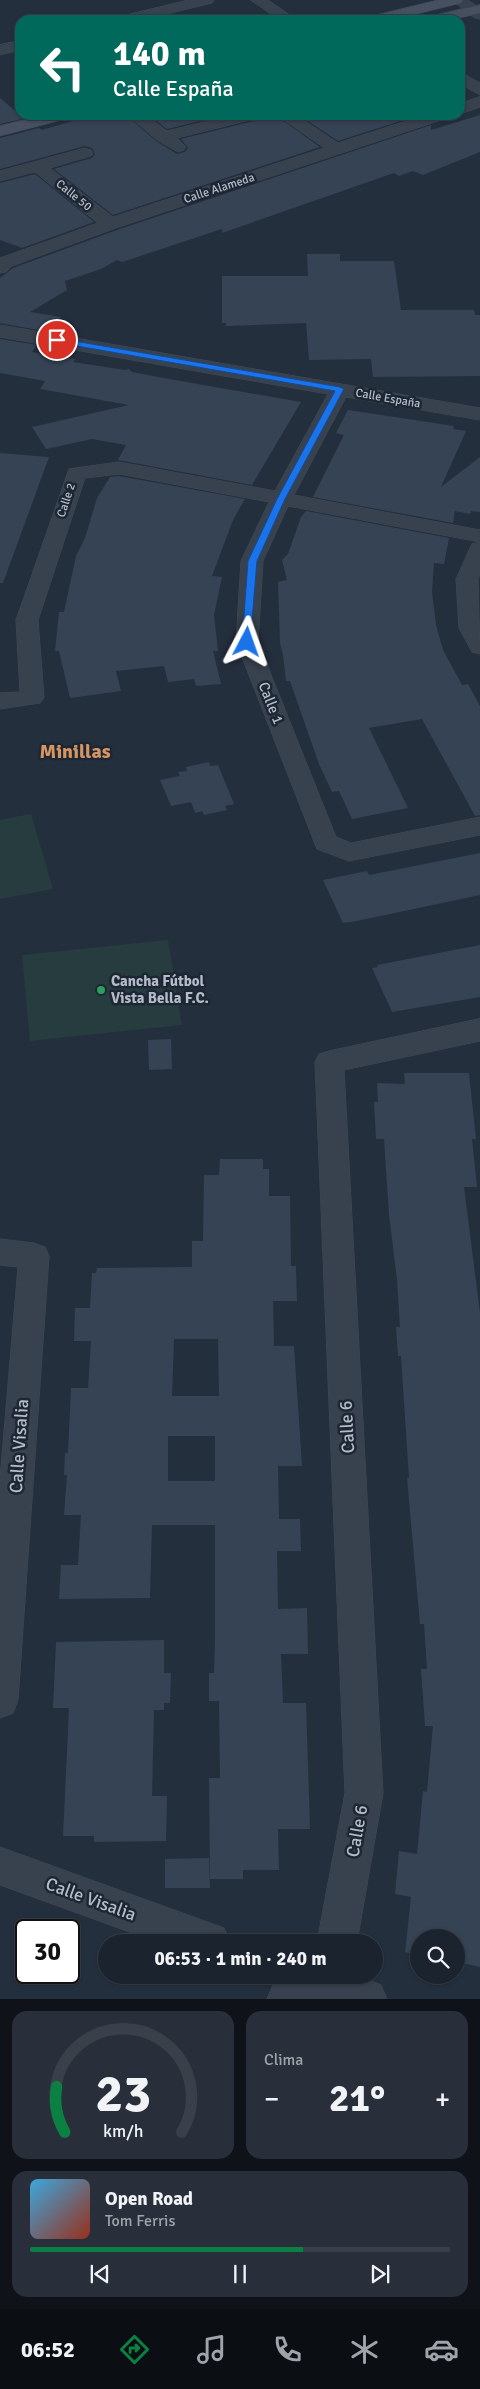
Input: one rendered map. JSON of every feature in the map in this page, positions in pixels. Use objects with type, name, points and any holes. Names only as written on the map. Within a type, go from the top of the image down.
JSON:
[{"type":"street","points":[[145,15],[207,0]]},
{"type":"street","points":[[258,0],[282,15]]},
{"type":"street","points":[[395,15],[458,0],[478,11]]},
{"type":"street","points":[[458,15],[478,11]]},
{"type":"street","points":[[0,50],[15,46]]},
{"type":"street","points":[[465,80],[480,90]]},
{"type":"street","points":[[465,107],[480,102]]},
{"type":"street","points":[[0,115],[15,111]]},
{"type":"street","points":[[0,131],[43,120]]},
{"type":"street","points":[[142,120],[183,151]]},
{"type":"street","points":[[164,137],[232,120]]},
{"type":"street","points":[[292,120],[337,150]]},
{"type":"street","name":"Calle Alameda","points":[[0,268],[6,262],[110,224],[426,120]]},
{"type":"street","points":[[0,176],[85,153]]},
{"type":"street","name":"Calle 50","points":[[38,166],[110,224]]},
{"type":"street","name":"Calle España","points":[[0,331],[480,414]]},
{"type":"street","name":"Calle 1","points":[[340,389],[281,499],[252,561],[247,642],[326,843],[349,852],[480,826]]},
{"type":"street","name":"Calle 2","points":[[0,701],[32,698],[26,620],[76,473],[119,468],[281,499]]},
{"type":"street","points":[[281,499],[480,536]]},
{"type":"street","points":[[480,549],[467,579],[470,628],[480,647]]},
{"type":"street","name":"Calle 6","points":[[338,1934],[364,1793],[329,1062],[480,1030]]},
{"type":"street","name":"Calle Visalia","points":[[0,1252],[34,1256],[0,1700]]},
{"type":"street","name":"Calle Visalia","points":[[0,1866],[188,1934]]},
{"type":"street","points":[[287,1999],[288,1996],[324,1987],[367,1999]]},
{"type":"green space","points":[[31,814],[53,889],[0,899],[0,820]]},
{"type":"green space","name":"Cancha Fútbol Vista Bella F.C.","points":[[168,940],[182,1025],[30,1041],[22,955]]},
{"type":"building","points":[[0,98],[15,111],[15,120],[17,120],[0,124]]},
{"type":"building","points":[[480,115],[480,152],[423,175],[413,171],[399,176],[394,173],[222,233],[222,229],[122,262],[117,260],[101,269],[65,281],[67,290],[30,312],[61,317],[49,332],[0,323],[0,278],[13,268],[117,230],[431,125],[431,130]]},
{"type":"building","points":[[76,120],[132,120],[156,141],[177,154],[185,152],[188,148],[181,139],[258,120],[282,120],[320,147],[113,215],[54,169],[92,158],[95,154],[92,148],[85,146],[0,169],[0,138],[39,128],[42,130]]},
{"type":"building","points":[[155,120],[204,120],[167,129]]},
{"type":"building","points":[[306,120],[403,120],[338,141]]},
{"type":"building","points":[[35,174],[94,222],[22,248],[0,240],[0,183]]},
{"type":"building","points":[[307,254],[340,254],[340,261],[394,261],[401,310],[474,310],[475,315],[480,315],[480,376],[373,377],[371,359],[309,360],[306,323],[226,326],[226,323],[222,323],[222,276],[308,276]]},
{"type":"building","points":[[0,339],[37,345],[32,352],[75,359],[73,362],[129,369],[132,372],[158,377],[301,402],[252,485],[118,460],[126,445],[92,439],[46,449],[32,427],[129,405],[40,389],[45,381],[0,373]]},
{"type":"building","points":[[348,410],[454,426],[453,429],[466,431],[441,487],[480,457],[480,512],[471,511],[470,514],[455,511],[453,523],[313,497],[344,435],[336,433]]},
{"type":"building","points":[[0,453],[49,457],[3,583],[0,583]]},
{"type":"building","points":[[119,476],[245,499],[233,520],[212,576],[222,577],[214,615],[218,651],[213,651],[221,684],[196,686],[194,679],[168,682],[164,666],[116,671],[121,691],[70,698],[59,651],[55,651],[59,612],[64,612],[76,556],[85,538],[97,498],[110,477]]},
{"type":"building","points":[[306,511],[449,538],[444,564],[434,563],[432,592],[436,625],[443,650],[462,685],[468,684],[480,706],[480,815],[475,816],[422,719],[369,728],[408,808],[352,819],[339,791],[332,792],[319,764],[290,681],[286,681],[280,643],[278,582],[287,580],[282,560],[288,554],[301,517]]},
{"type":"building","points":[[209,762],[210,766],[218,765],[234,804],[225,806],[227,810],[204,815],[202,811],[195,813],[191,802],[171,806],[160,780],[180,776],[178,772],[187,771],[186,767]]},
{"type":"building","points":[[480,853],[480,895],[357,921],[343,923],[323,880],[367,871],[369,875]]},
{"type":"building","points":[[480,945],[480,997],[392,1012],[372,968],[378,967],[377,965]]},
{"type":"building","points":[[171,1039],[172,1069],[149,1070],[148,1040]]},
{"type":"building","points":[[404,1073],[469,1073],[476,1139],[472,1139],[477,1187],[464,1187],[480,1313],[480,1967],[465,1964],[465,1929],[410,1929],[410,1953],[405,1952],[411,1897],[395,1894],[399,1851],[417,1854],[423,1791],[427,1792],[433,1726],[425,1726],[421,1669],[427,1669],[424,1624],[420,1624],[407,1478],[409,1478],[401,1356],[398,1356],[396,1327],[400,1327],[397,1279],[389,1215],[384,1139],[376,1139],[374,1102],[378,1102],[377,1083],[405,1084]]},
{"type":"building","points":[[220,1159],[263,1159],[263,1169],[269,1169],[269,1196],[290,1196],[291,1266],[296,1266],[297,1301],[273,1301],[274,1346],[294,1346],[302,1466],[278,1466],[279,1519],[300,1519],[301,1551],[277,1551],[278,1609],[307,1608],[308,1654],[281,1654],[283,1703],[306,1703],[310,1829],[278,1829],[279,1870],[243,1870],[243,1879],[210,1879],[209,1778],[220,1778],[219,1701],[209,1701],[209,1673],[214,1673],[215,1525],[152,1525],[150,1598],[59,1599],[61,1565],[78,1565],[81,1515],[64,1515],[67,1475],[64,1475],[65,1453],[68,1453],[71,1388],[88,1388],[91,1341],[74,1341],[75,1308],[90,1308],[92,1273],[96,1273],[97,1268],[192,1267],[192,1241],[203,1241],[204,1175],[219,1175]],"holes":[[[174,1339],[218,1339],[219,1396],[172,1396]],[[168,1436],[215,1436],[215,1481],[168,1481]]]},
{"type":"building","points":[[164,1640],[164,1673],[171,1673],[170,1703],[164,1703],[164,1710],[154,1710],[152,1796],[167,1796],[166,1841],[94,1842],[94,1836],[63,1836],[69,1708],[53,1708],[56,1642]]},
{"type":"building","points":[[209,1858],[210,1888],[165,1888],[165,1859]]},
{"type":"place","name":"Cancha Fútbol Vista Bella F.C.","points":[[101,990]]},
{"type":"district","name":"Minillas","points":[[75,751]]},
{"type":"route","points":[[57,340],[340,389],[281,499],[252,561],[247,642]]}]
